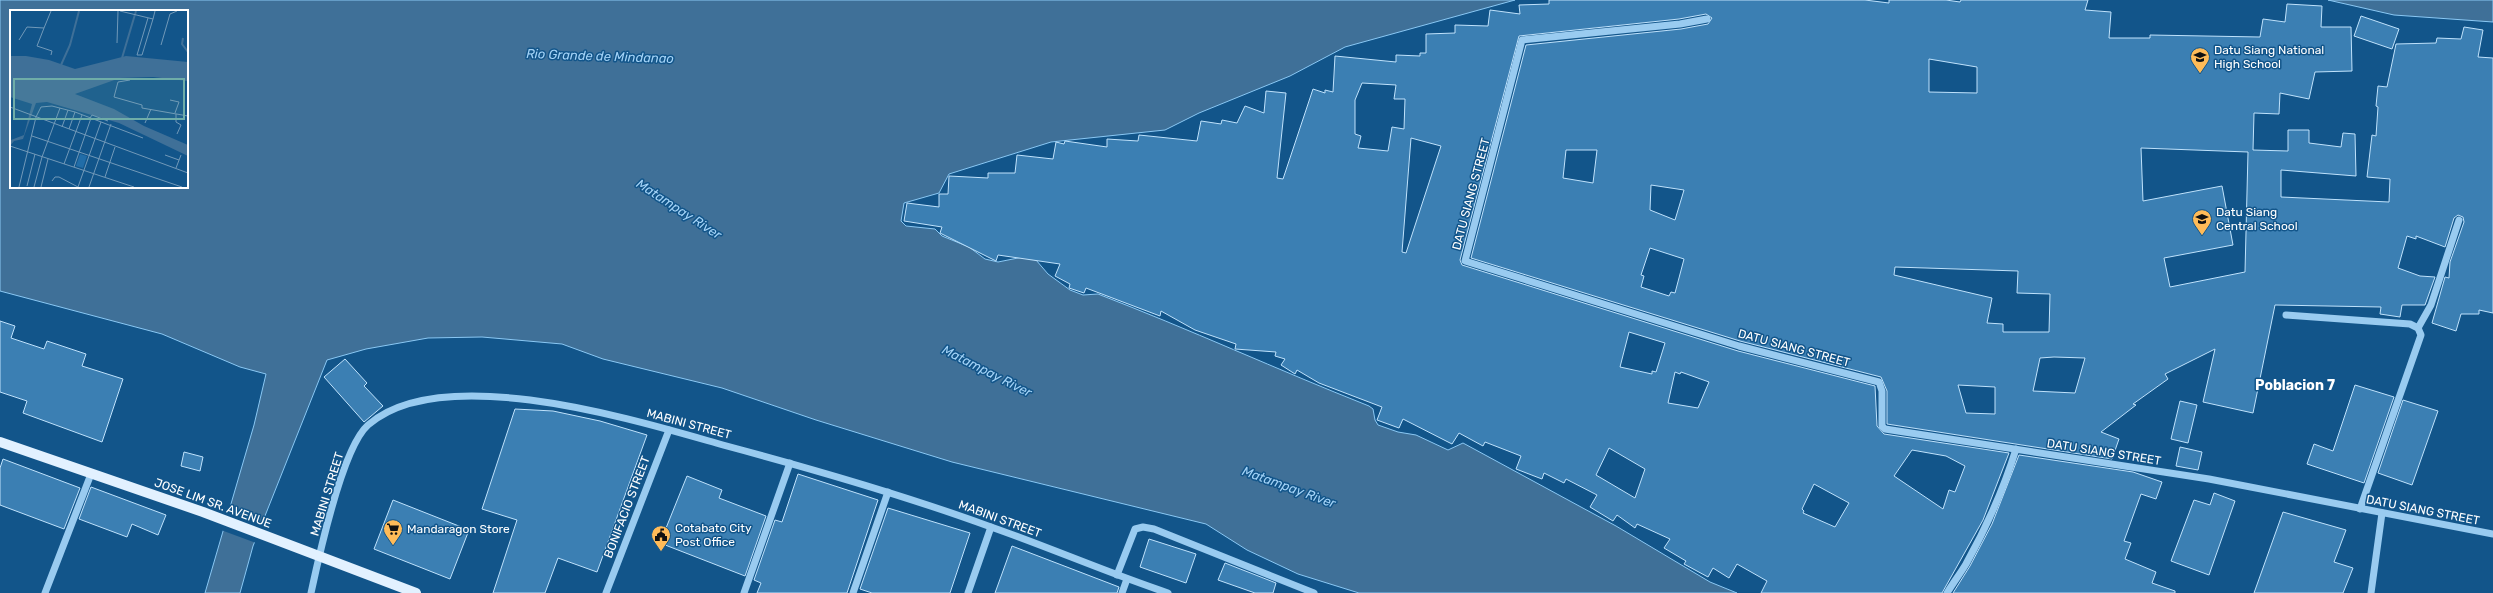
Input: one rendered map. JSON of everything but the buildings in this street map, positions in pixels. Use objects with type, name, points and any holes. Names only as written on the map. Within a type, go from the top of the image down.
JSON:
[{"type":"main road","name":"JOSE LIM SR. AVENUE","points":[[0,442],[203,512],[416,593]]},
{"type":"street","name":"DATU SIANG STREET","points":[[1707,19],[1680,24],[1522,40],[1465,261],[1739,346],[1879,382],[1882,392],[1882,426],[1885,429],[2237,484],[2493,534]]},
{"type":"street","points":[[2418,328],[2432,305],[2460,220]]},
{"type":"street","points":[[2286,315],[2410,324],[2418,328],[2421,335],[2360,509]]},
{"type":"street","name":"MABINI STREET","points":[[311,593],[319,557],[346,461],[356,440],[366,427],[382,415],[396,408],[440,398],[489,397],[559,404],[669,430],[790,463],[888,492],[991,526],[1127,579],[1168,593]]},
{"type":"street","name":"BONIFACIO STREET","points":[[606,593],[669,430]]},
{"type":"street","points":[[1948,593],[1966,564],[1984,528],[2016,449]]},
{"type":"street","points":[[744,593],[790,463]]},
{"type":"street","points":[[45,593],[91,474]]},
{"type":"street","points":[[853,593],[888,492]]},
{"type":"street","points":[[2371,593],[2382,513]]},
{"type":"street","points":[[968,593],[991,526]]},
{"type":"street","points":[[1117,575],[1135,528],[1143,526],[1154,528],[1314,593]]},
{"type":"street","points":[[1122,593],[1127,579]]},
{"type":"water","points":[[0,0],[1515,0],[1345,47],[1290,76],[1199,113],[1165,130],[1051,142],[949,174],[939,193],[904,203],[901,221],[906,226],[935,229],[942,236],[969,247],[985,259],[998,262],[1023,257],[1036,260],[1048,274],[1070,290],[1083,295],[1098,294],[1369,406],[1373,409],[1375,420],[1378,425],[1398,432],[1416,435],[1448,450],[1463,443],[1616,526],[1710,582],[1737,593],[1359,593],[1298,574],[1247,550],[1206,524],[952,462],[816,420],[722,388],[603,359],[562,344],[482,337],[428,338],[366,349],[327,360],[253,546],[240,593],[205,593],[254,425],[266,374],[240,367],[162,334],[0,291]]},
{"type":"water","points":[[2328,0],[2493,0],[2493,22],[2394,15]]},
{"type":"pier","points":[[227,510],[264,524],[256,543],[221,530]]},
{"type":"place","name":"Datu Siang National High School","points":[[2200,74]]},
{"type":"place","name":"Datu Siang Central School","points":[[2202,236]]},
{"type":"place","name":"Mandaragon Store","points":[[393,546]]},
{"type":"place","name":"Cotabato City Post Office","points":[[661,552]]},
{"type":"district","name":"Poblacion 7","points":[[2295,385]]},
{"type":"water label","name":"Rio Grande de Mindanao","points":[[600,56]]},
{"type":"water label","name":"Matampay River","points":[[679,209]]},
{"type":"water label","name":"Matampay River","points":[[987,371]]},
{"type":"water label","name":"Matampay River","points":[[1289,487]]}]
